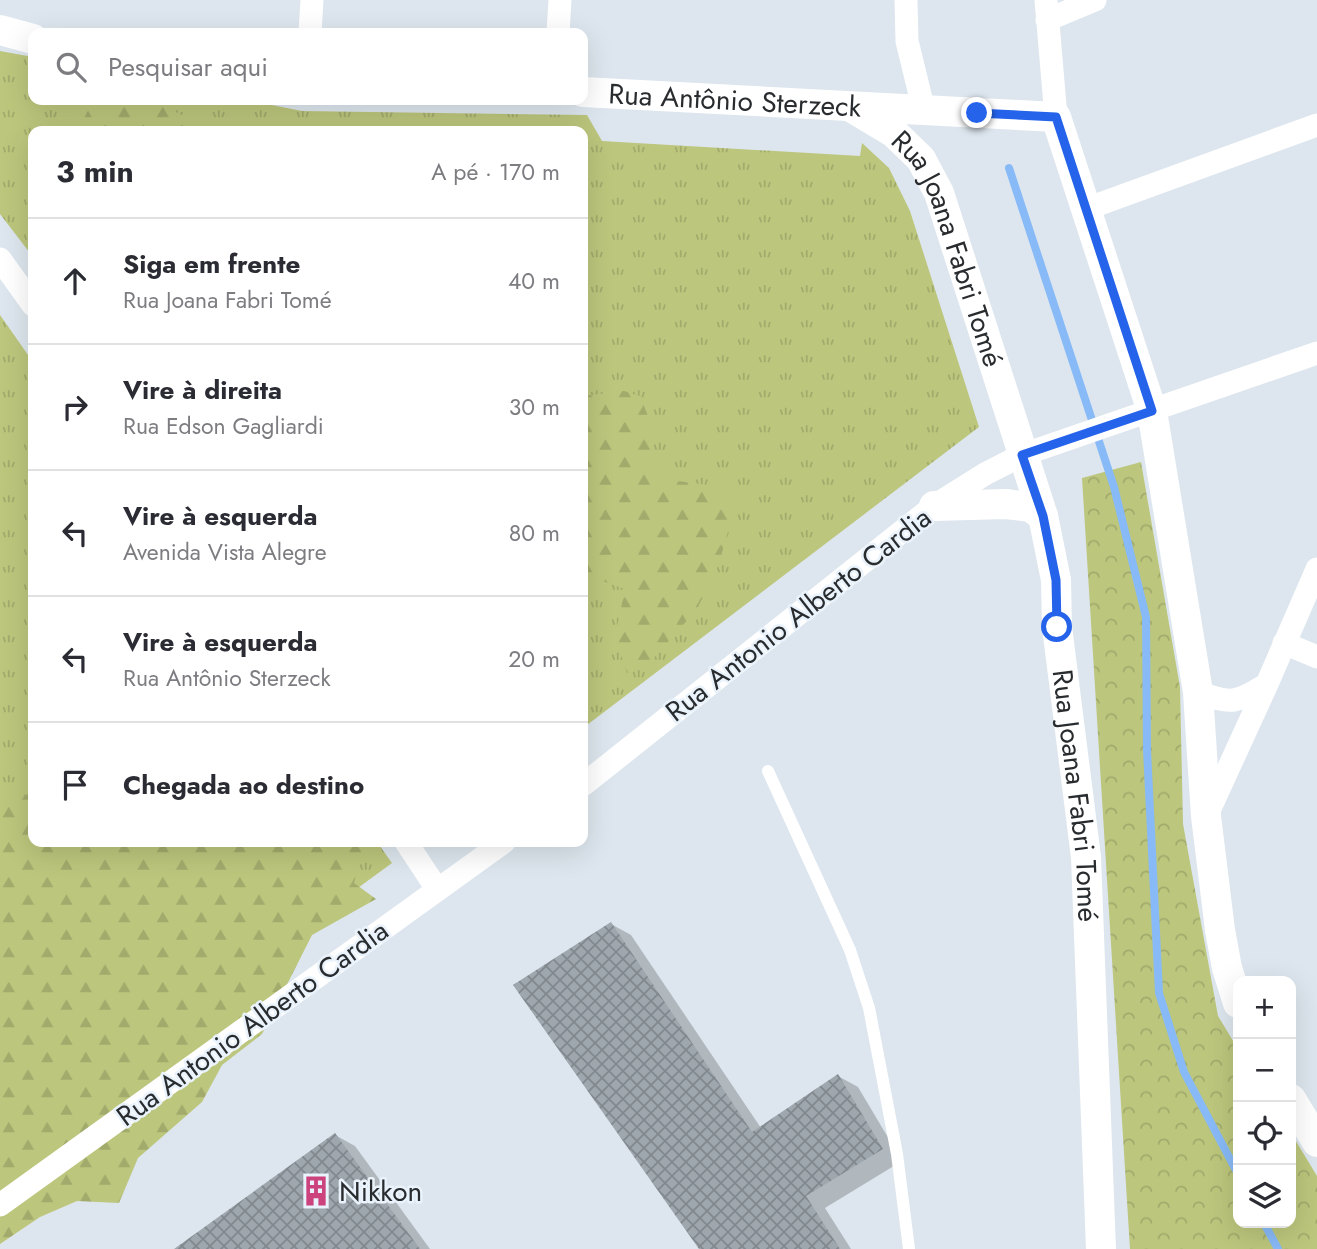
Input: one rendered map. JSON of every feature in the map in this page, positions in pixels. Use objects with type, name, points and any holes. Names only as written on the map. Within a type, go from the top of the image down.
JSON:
[{"type":"street","points":[[310,28],[312,0]]},
{"type":"street","points":[[558,28],[560,0]]},
{"type":"street","points":[[906,0],[907,41],[924,111]]},
{"type":"street","points":[[1095,0],[1047,10],[1056,117],[1086,209],[1140,415],[1198,692],[1206,816],[1220,930],[1233,987]]},
{"type":"street","points":[[0,30],[28,38]]},
{"type":"street","name":"Rua Antônio Sterzeck","points":[[588,92],[1056,117]]},
{"type":"street","name":"Rua Joana Fabri Tomé","points":[[850,107],[894,133],[921,159],[939,193],[1043,516],[1056,580],[1057,627],[1086,857],[1101,1249]]},
{"type":"street","points":[[1086,209],[1317,125]]},
{"type":"street","points":[[0,258],[28,298]]},
{"type":"street","name":"Rua Antonio Alberto Cardia","points":[[588,781],[934,506],[985,474],[1022,455],[1317,353]]},
{"type":"street","points":[[934,506],[1006,503],[1030,507],[1043,516]]},
{"type":"street","points":[[1206,816],[1317,569]]},
{"type":"street","points":[[1284,643],[1317,657]]},
{"type":"street","points":[[1198,692],[1223,702],[1234,702],[1267,684]]},
{"type":"street","points":[[409,847],[437,889]]},
{"type":"street","name":"Rua Antonio Alberto Cardia","points":[[0,1205],[497,847]]},
{"type":"street","points":[[1293,1102],[1316,1135]]},
{"type":"lane","points":[[768,771],[850,950],[869,1008],[897,1154],[909,1249]]},
{"type":"green space","points":[[0,51],[28,56],[28,105],[272,105],[302,111],[587,115],[602,141],[860,156],[862,143],[889,168],[910,211],[979,427],[588,724],[588,126],[28,126],[28,250],[0,214]]},
{"type":"green space","points":[[161,105],[182,115],[189,126],[80,126],[90,107]]},
{"type":"green space","points":[[0,315],[28,355],[28,847],[381,847],[392,863],[0,1150]]},
{"type":"green space","points":[[624,391],[640,396],[648,416],[653,470],[670,480],[723,487],[735,508],[718,566],[697,609],[646,667],[627,673],[615,636],[625,589],[588,576],[588,395]]},
{"type":"green space","points":[[1141,462],[1180,687],[1183,824],[1218,1016],[1233,1041],[1233,1228],[1296,1228],[1296,1141],[1317,1176],[1317,1249],[1130,1249],[1082,478]]},
{"type":"green space","points":[[28,794],[28,847],[365,847],[354,883],[376,899],[312,935],[262,1034],[222,1065],[202,1102],[138,1158],[119,1203],[77,1201],[40,1217],[0,1244],[0,802]]},
{"type":"building","points":[[611,922],[752,1132],[838,1074],[883,1149],[806,1196],[840,1249],[699,1249],[513,985]]},
{"type":"building","name":"Nikkon","points":[[335,1133],[420,1249],[174,1249]]},
{"type":"waterway","points":[[1009,168],[1114,487],[1146,617],[1147,750],[1159,993],[1184,1072],[1233,1165]]},
{"type":"waterway","points":[[1267,1228],[1278,1249]]},
{"type":"place","name":"Nikkon","points":[[316,1191]]},
{"type":"route","points":[[977,113],[1056,117],[1152,411],[1022,455],[1043,516],[1056,580],[1057,627]]}]
